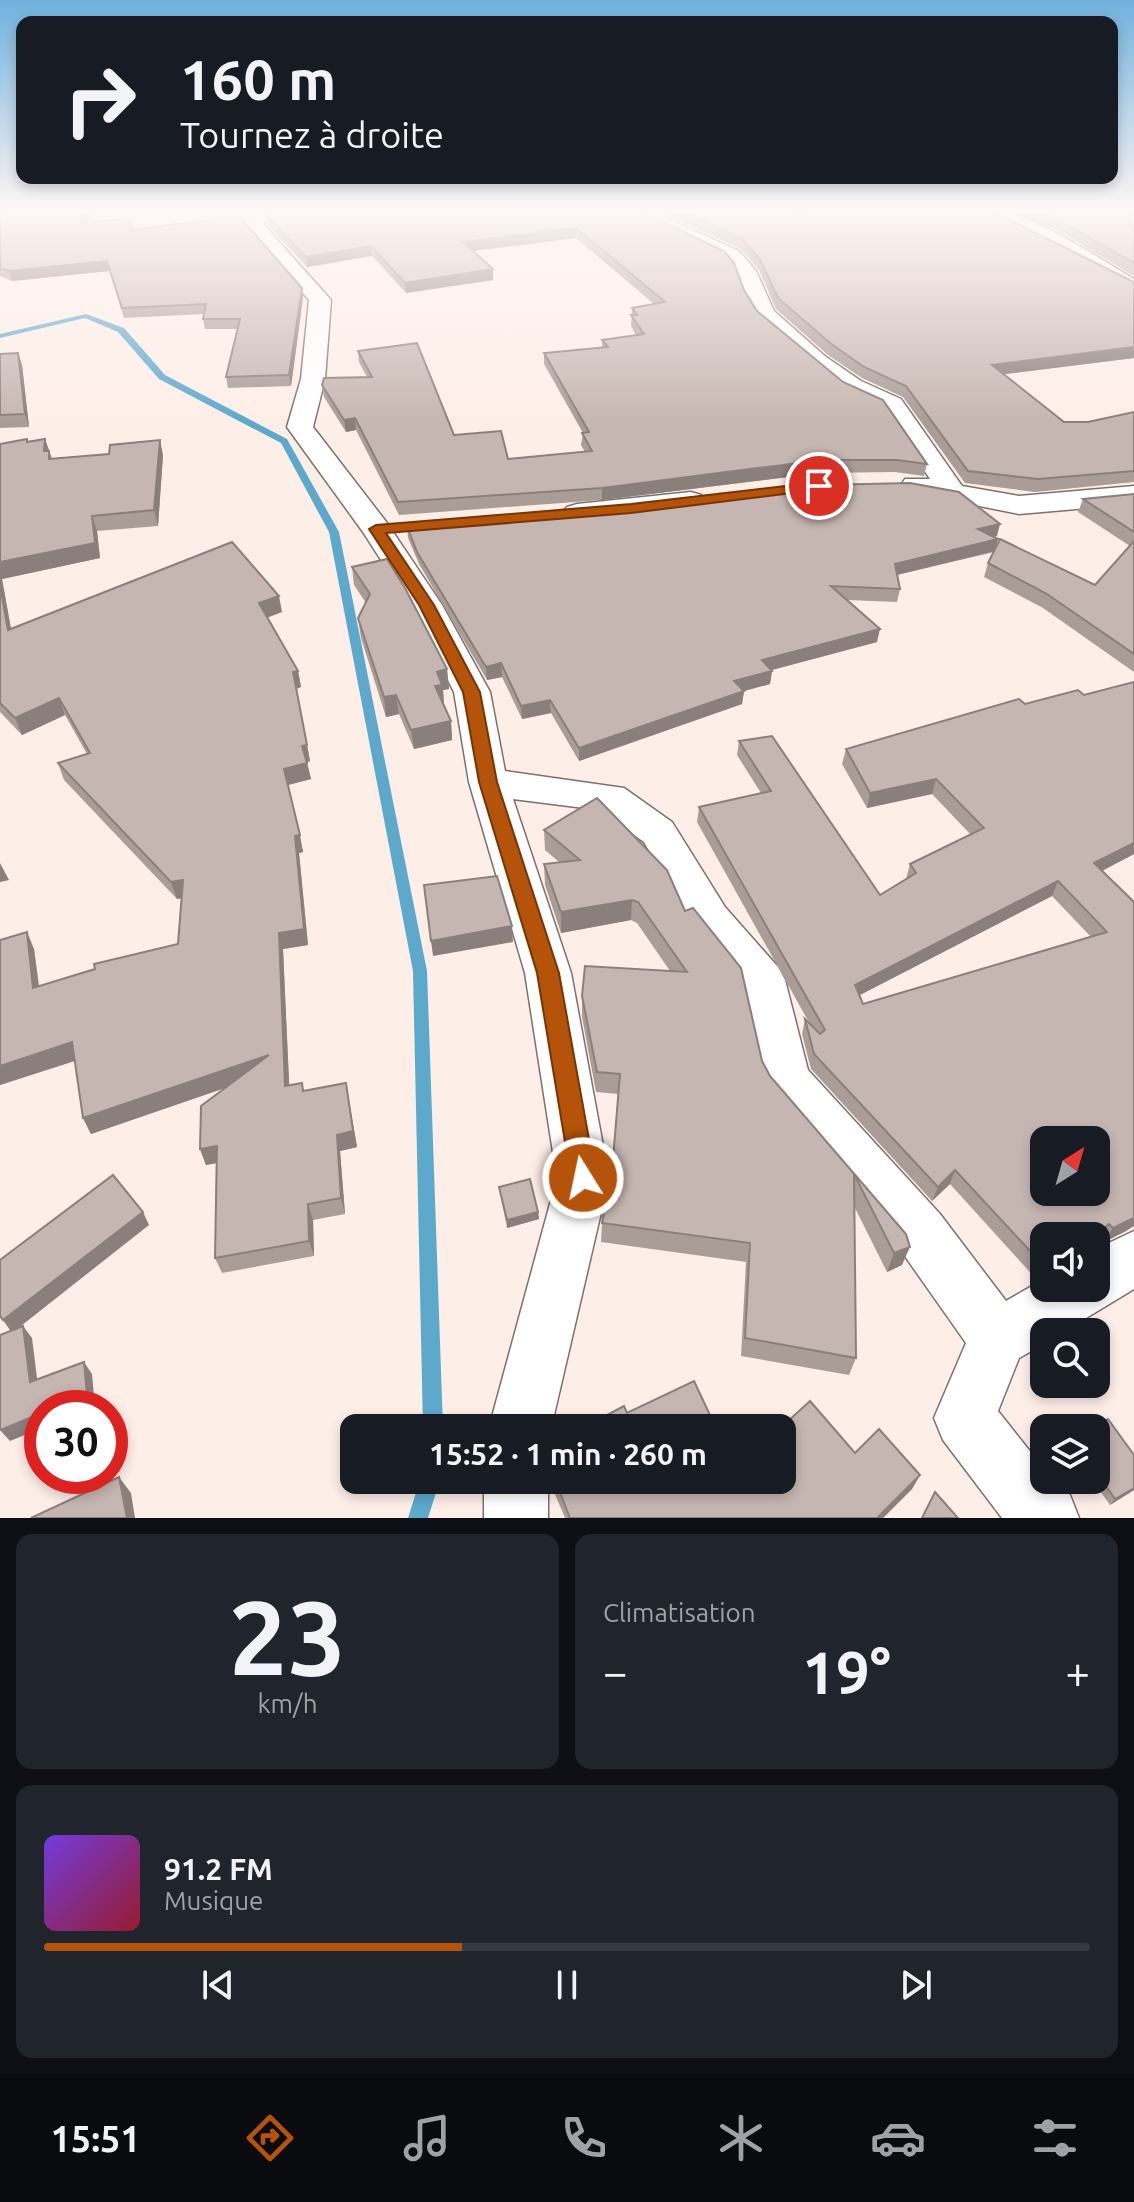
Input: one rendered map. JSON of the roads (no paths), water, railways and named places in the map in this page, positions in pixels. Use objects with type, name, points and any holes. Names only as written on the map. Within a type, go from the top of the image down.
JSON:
[{"type":"street","points":[[305,280],[320,300],[313,379],[300,427],[376,529],[426,605],[472,692],[488,782],[548,973],[583,1178],[524,1414]]},
{"type":"street","points":[[749,280],[766,315],[818,362],[852,386],[892,404],[954,494]]},
{"type":"street","points":[[893,484],[1019,505],[1134,495]]},
{"type":"street","points":[[551,515],[725,497]]},
{"type":"street","points":[[376,529],[408,527]]},
{"type":"street","points":[[488,782],[610,798],[658,832],[710,919],[762,980],[786,1080],[921,1233],[998,1338]]},
{"type":"street","points":[[1110,1272],[1134,1258]]},
{"type":"street","points":[[1047,1518],[1032,1505],[965,1418],[998,1338],[1059,1302]]},
{"type":"street","points":[[516,1494],[516,1518]]},
{"type":"waterway","points":[[0,336],[86,316],[121,330],[162,377],[284,441],[334,532],[420,971],[433,1414]]},
{"type":"waterway","points":[[418,1518],[426,1494]]}]
